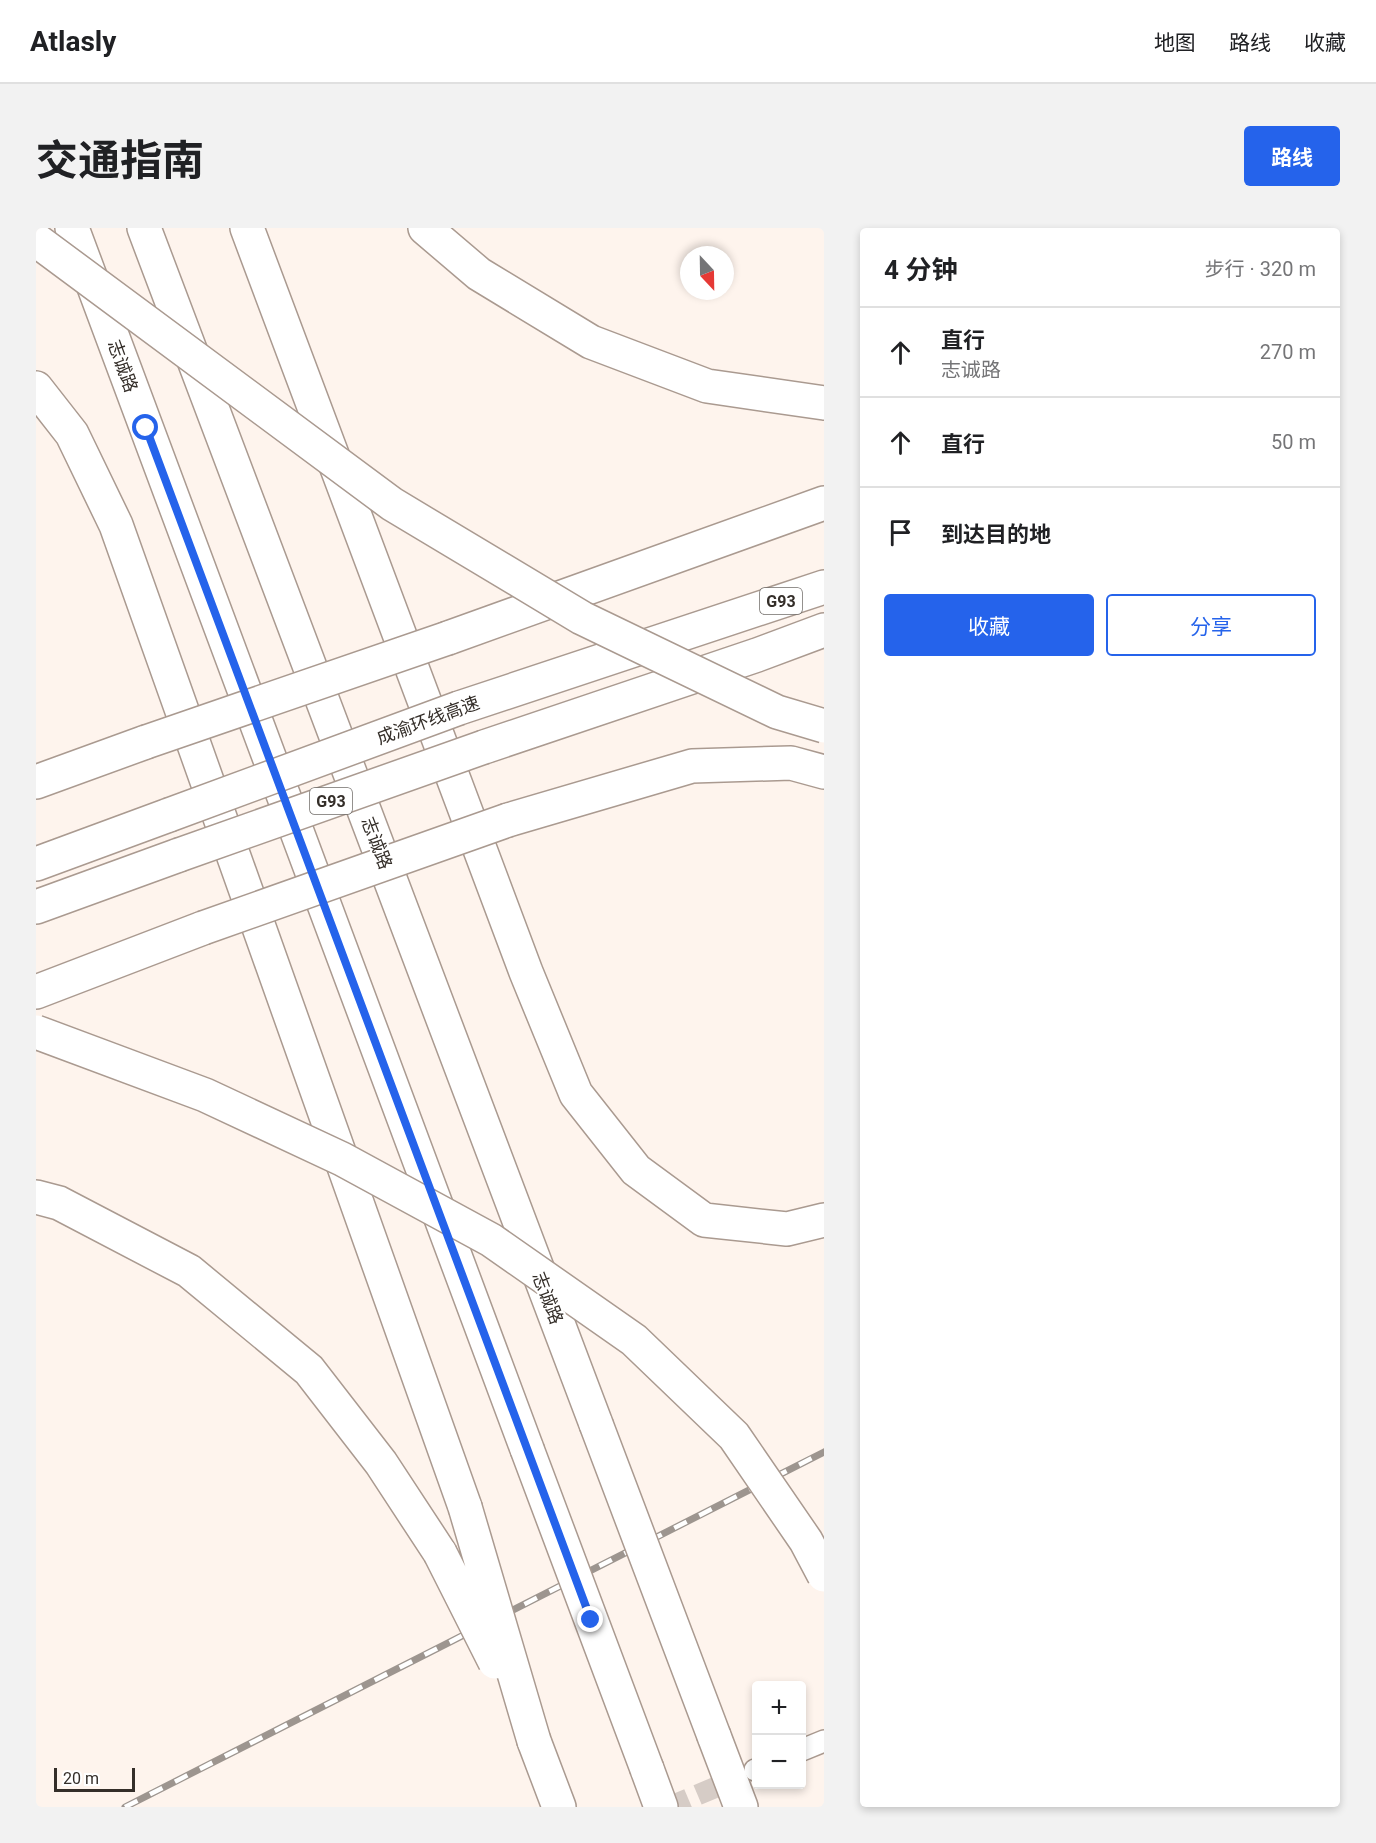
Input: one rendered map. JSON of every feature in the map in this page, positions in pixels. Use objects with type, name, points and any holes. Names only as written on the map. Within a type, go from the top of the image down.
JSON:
[{"type":"main road","name":"志诚路","points":[[72,228],[661,1807]]},
{"type":"main road","name":"志诚路","points":[[144,228],[741,1807]]},
{"type":"main road","points":[[247,228],[526,972],[576,1094],[636,1170],[704,1220],[787,1229],[824,1220]]},
{"type":"main road","points":[[425,228],[479,274],[591,342],[707,386],[824,403]]},
{"type":"main road","points":[[36,240],[392,504],[582,618],[777,712],[824,726]]},
{"type":"main road","points":[[36,388],[72,434],[116,525],[465,1506],[534,1741],[559,1807]]},
{"type":"main road","points":[[36,782],[824,503]]},
{"type":"main road","name":"成渝环线高速","points":[[36,864],[459,708],[824,587]]},
{"type":"main road","name":"G93","points":[[36,907],[484,747],[757,655],[824,630]]},
{"type":"main road","points":[[36,993],[203,928],[508,820],[692,766],[791,762],[824,772]]},
{"type":"main road","points":[[36,1032],[205,1095],[342,1159],[491,1240],[634,1340],[734,1436],[806,1541],[824,1575]]},
{"type":"main road","points":[[36,1197],[59,1203],[189,1271],[309,1370],[381,1463],[440,1553],[534,1741]]},
{"type":"street","points":[[806,1748],[824,1741]]},
{"type":"tunnel","points":[[669,1807],[740,1777]]},
{"type":"railway","points":[[125,1807],[824,1452]]},
{"type":"route","points":[[146,428],[591,1620]]}]
